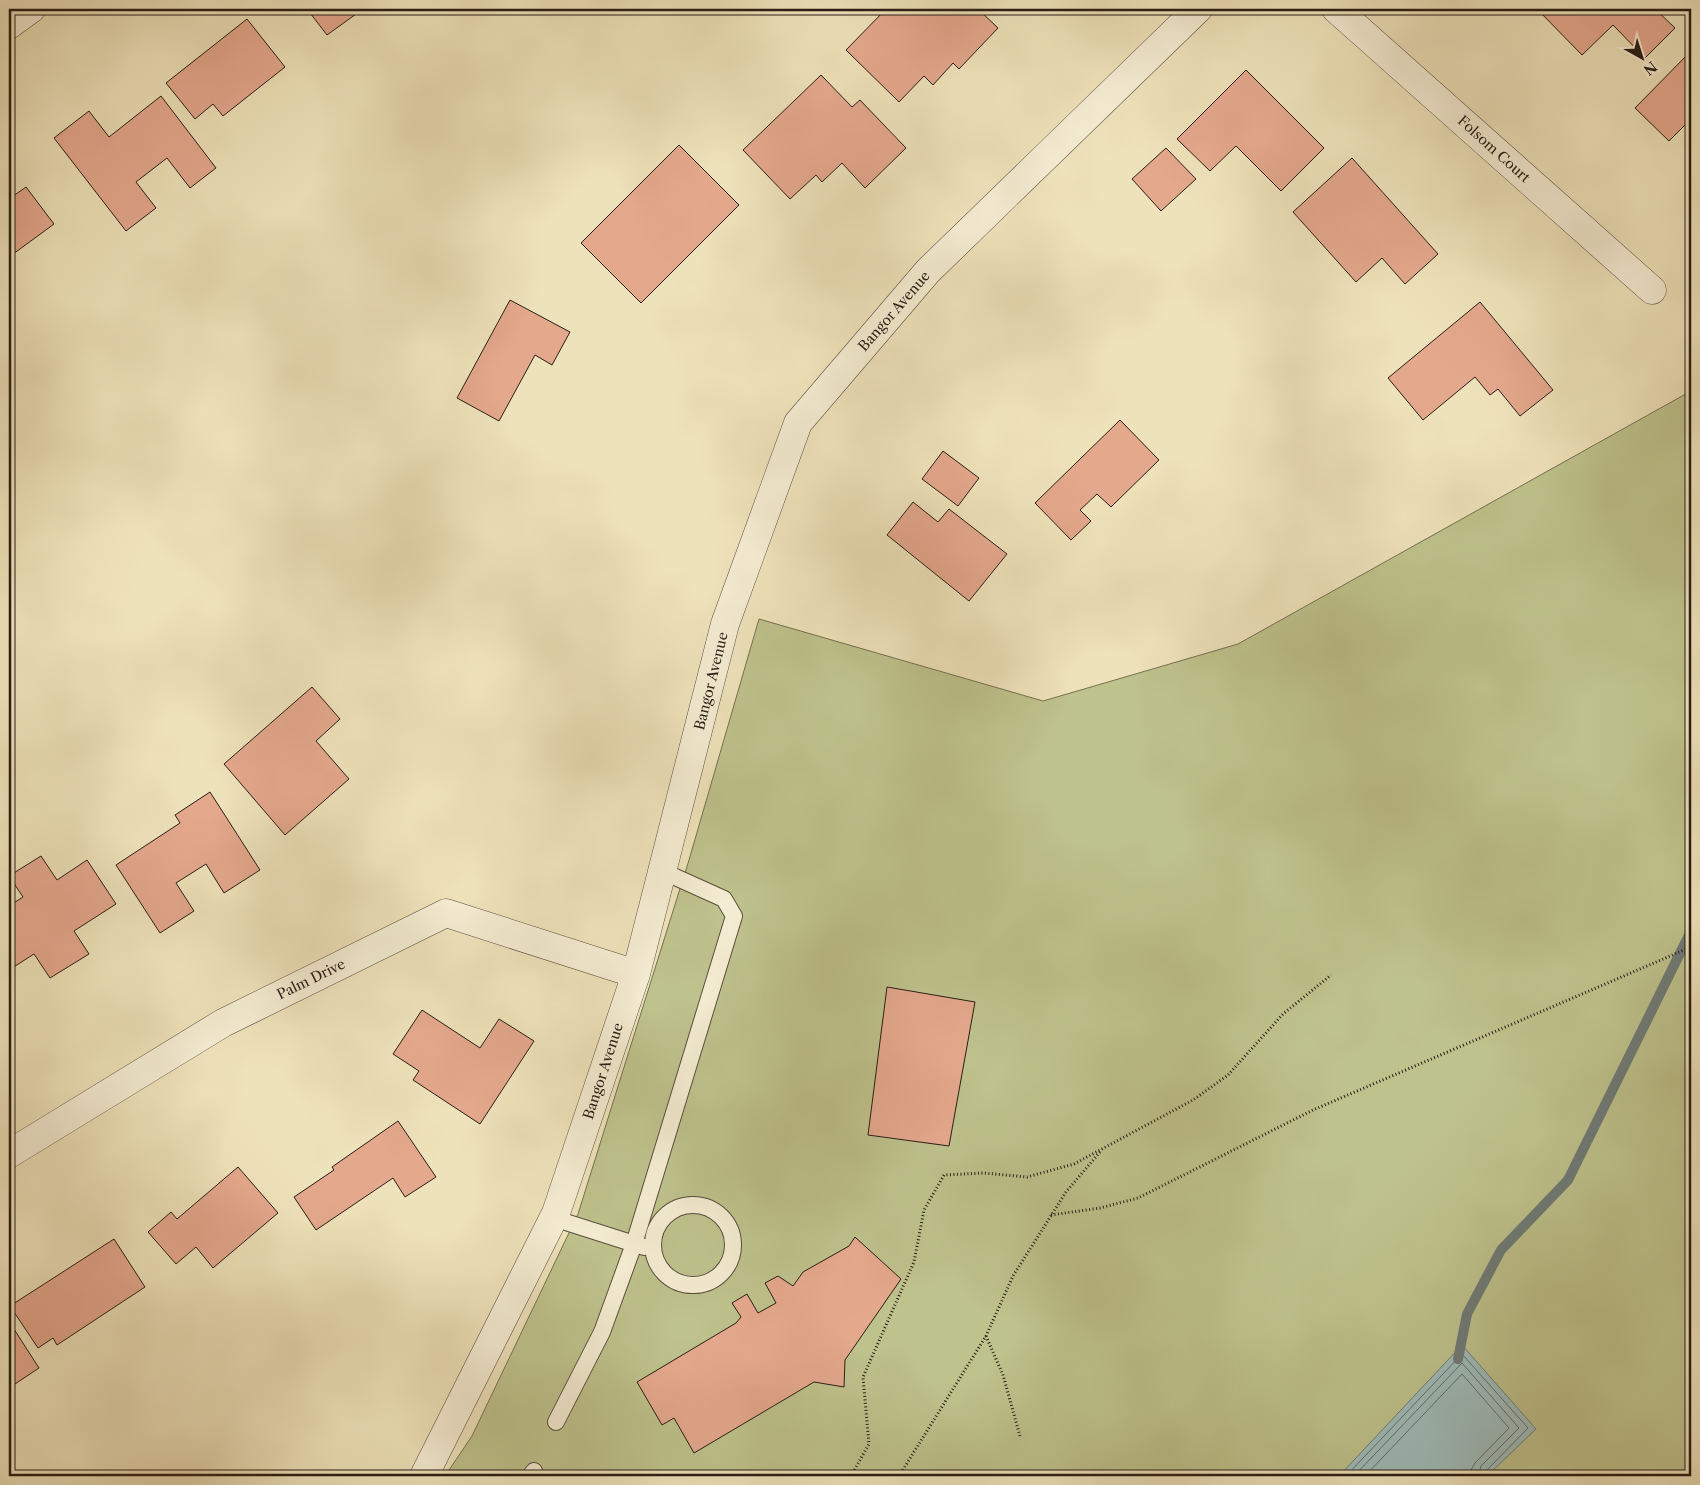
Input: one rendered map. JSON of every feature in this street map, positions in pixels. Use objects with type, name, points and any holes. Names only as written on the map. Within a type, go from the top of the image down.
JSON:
[{"type":"street","points":[[9,25],[31,9]]},
{"type":"street","name":"Bangor Avenue","points":[[424,1476],[560,1204],[636,974],[725,624],[798,423],[928,272],[1198,9]]},
{"type":"street","name":"Folsom Court","points":[[1336,9],[1652,290]]},
{"type":"street","name":"Palm Drive","points":[[9,1154],[223,1023],[446,913],[636,974]]},
{"type":"lane","points":[[556,1422],[602,1332],[634,1244],[734,916],[724,899],[662,871]]},
{"type":"lane","points":[[694,1204],[708,1207],[720,1215],[729,1226],[733,1239],[733,1252],[729,1264],[721,1274],[710,1281],[698,1285],[685,1285],[663,1273],[656,1262],[652,1250],[653,1236],[659,1223],[668,1213],[680,1206],[694,1204]]},
{"type":"lane","points":[[553,1218],[652,1250]]},
{"type":"path","points":[[1051,1215],[1100,1208],[1138,1198],[1313,1110],[1691,947]]},
{"type":"path","points":[[851,1476],[869,1444],[863,1377],[914,1262],[924,1210],[944,1175],[984,1173],[1027,1177],[1074,1164],[1102,1150],[1193,1100],[1228,1075],[1283,1014],[1331,975]]},
{"type":"path","points":[[899,1476],[986,1336],[1013,1276],[1066,1192],[1102,1150]]},
{"type":"path","points":[[986,1336],[1003,1375],[1020,1436]]},
{"type":"green space","points":[[1691,391],[1691,1476],[445,1476],[472,1436],[578,1214],[689,860],[759,619],[1043,701],[1238,644]]},
{"type":"water","points":[[1462,1345],[1536,1429],[1487,1476],[1339,1476]]},
{"type":"building","points":[[307,9],[363,9],[327,35]]},
{"type":"building","points":[[886,9],[953,9],[957,12],[960,9],[978,9],[998,28],[959,69],[953,63],[933,85],[924,76],[899,102],[846,50]]},
{"type":"building","points":[[1537,9],[1655,9],[1675,28],[1645,58],[1613,25],[1582,55]]},
{"type":"building","points":[[247,19],[285,67],[223,116],[213,104],[195,119],[166,83]]},
{"type":"building","points":[[1691,51],[1691,119],[1669,141],[1635,108]]},
{"type":"building","points":[[1246,70],[1324,148],[1281,191],[1236,146],[1210,171],[1177,139]]},
{"type":"building","points":[[821,75],[852,107],[860,100],[906,148],[865,188],[842,163],[822,182],[816,175],[790,199],[743,150]]},
{"type":"building","points":[[161,96],[216,168],[190,188],[167,158],[136,182],[156,208],[126,231],[54,138],[89,111],[109,137]]},
{"type":"building","points":[[679,145],[739,205],[641,303],[581,243]]},
{"type":"building","points":[[1166,148],[1196,179],[1161,211],[1132,179]]},
{"type":"building","points":[[1352,158],[1438,254],[1405,284],[1382,258],[1356,282],[1293,212]]},
{"type":"building","points":[[26,187],[54,224],[9,257],[9,199]]},
{"type":"building","points":[[510,300],[570,332],[552,365],[535,355],[499,421],[457,398]]},
{"type":"building","points":[[1480,302],[1553,390],[1520,416],[1498,389],[1490,395],[1475,377],[1423,420],[1388,378]]},
{"type":"building","points":[[1120,420],[1159,460],[1111,507],[1097,494],[1080,510],[1091,521],[1071,540],[1035,503]]},
{"type":"building","points":[[943,451],[979,478],[958,506],[922,479]]},
{"type":"building","points":[[913,502],[938,522],[949,509],[1007,554],[969,601],[887,535]]},
{"type":"building","points":[[312,687],[340,719],[316,741],[349,779],[285,835],[224,764]]},
{"type":"building","points":[[210,792],[260,870],[224,893],[206,864],[176,883],[194,911],[160,933],[116,865],[180,823],[175,815]]},
{"type":"building","points":[[41,856],[57,880],[87,860],[116,904],[74,931],[89,954],[50,978],[34,954],[9,970],[9,906],[23,897],[9,876]]},
{"type":"building","points":[[887,987],[975,1002],[949,1146],[868,1135]]},
{"type":"building","points":[[422,1010],[480,1048],[499,1019],[534,1041],[480,1124],[413,1080],[419,1071],[393,1054]]},
{"type":"building","points":[[398,1121],[436,1177],[405,1197],[393,1178],[316,1230],[294,1197],[334,1170],[332,1167]]},
{"type":"building","points":[[238,1167],[278,1213],[213,1268],[196,1247],[176,1264],[148,1232],[171,1212],[177,1219]]},
{"type":"building","points":[[855,1237],[901,1279],[845,1360],[844,1387],[814,1382],[694,1453],[674,1418],[662,1425],[637,1382],[736,1323],[741,1317],[732,1303],[747,1294],[758,1313],[776,1303],[765,1283],[778,1276],[793,1286],[803,1272],[849,1246]]},
{"type":"building","points":[[114,1239],[145,1287],[57,1345],[53,1338],[38,1348],[10,1306]]},
{"type":"building","points":[[12,1326],[39,1368],[9,1388],[9,1327]]},
{"type":"waterway","points":[[1458,1359],[1467,1314],[1501,1250],[1568,1180],[1691,931]]}]
